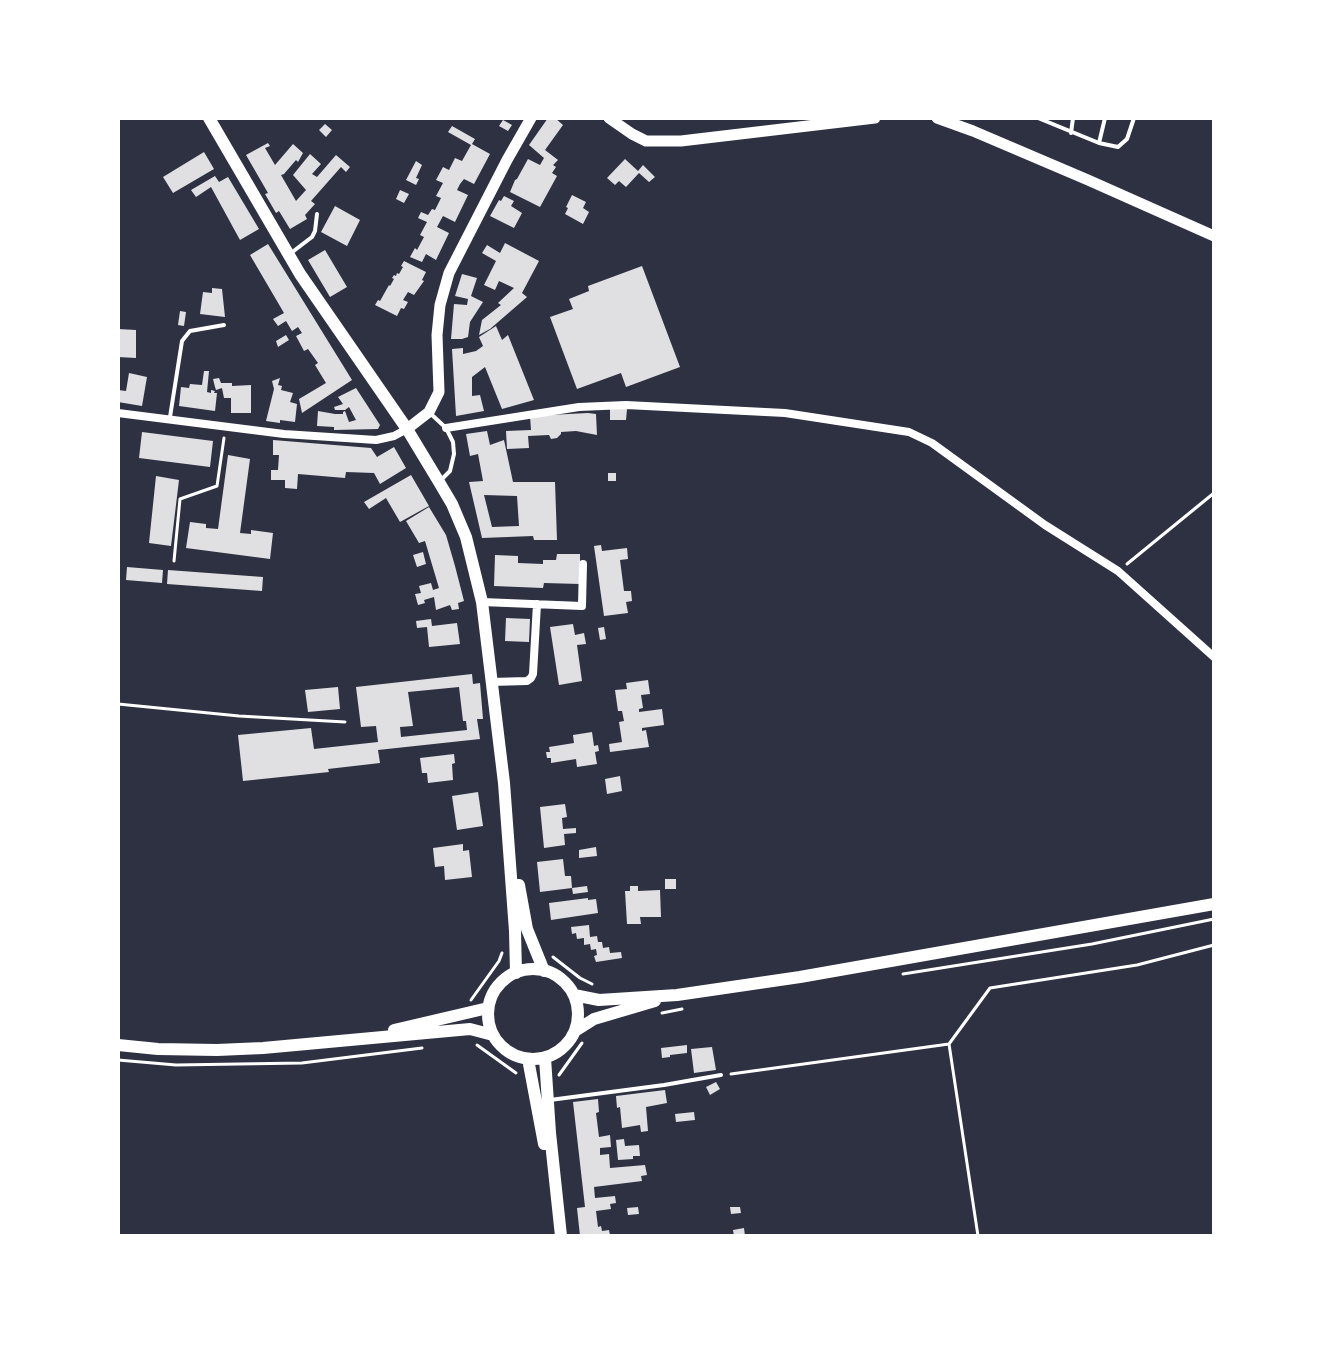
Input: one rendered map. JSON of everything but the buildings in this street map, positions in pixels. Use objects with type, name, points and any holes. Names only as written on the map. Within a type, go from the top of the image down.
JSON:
[{"type":"main road","points":[[209,118],[289,255],[407,429],[452,504],[466,537],[482,602],[504,783],[516,973]]},
{"type":"main road","points":[[509,835],[527,929],[544,971]]},
{"type":"main road","points":[[574,995],[599,1000],[677,995],[800,977],[1214,904]]},
{"type":"main road","points":[[580,1035],[574,995],[557,976],[544,971],[530,969],[506,978],[488,1008],[489,1022],[499,1044],[517,1057],[545,1058],[580,1035],[594,1019],[677,995]]},
{"type":"main road","points":[[341,1042],[488,1008]]},
{"type":"main road","points":[[118,1045],[217,1050],[470,1029],[493,1035]]},
{"type":"main road","points":[[545,1058],[561,1236]]},
{"type":"main road","points":[[528,1059],[557,1206]]},
{"type":"street","points":[[118,413],[284,434],[376,440],[407,429],[429,412],[437,400],[440,388],[437,335],[443,287],[456,256],[531,118]]},
{"type":"street","points":[[609,118],[646,141],[681,141],[875,118]]},
{"type":"street","points":[[937,118],[1214,236]]},
{"type":"street","points":[[446,428],[515,415],[626,405],[785,413],[909,432],[932,443],[1045,525],[1118,571],[1214,657]]},
{"type":"street","points":[[482,602],[582,606],[583,564]]},
{"type":"street","points":[[491,682],[527,681],[531,678],[537,604]]},
{"type":"lane","points":[[1038,118],[1071,133],[1118,147],[1127,139],[1134,118]]},
{"type":"lane","points":[[1071,133],[1073,118]]},
{"type":"lane","points":[[1099,143],[1105,118]]},
{"type":"lane","points":[[289,255],[312,237],[317,214]]},
{"type":"lane","points":[[169,420],[182,341],[190,331],[224,325]]},
{"type":"lane","points":[[429,412],[446,428],[453,442],[450,471],[439,482]]},
{"type":"lane","points":[[547,1100],[721,1075]]},
{"type":"path","points":[[174,561],[180,499],[217,486],[225,427]]},
{"type":"path","points":[[1118,571],[1214,493]]},
{"type":"path","points":[[118,704],[345,722]]},
{"type":"path","points":[[896,975],[1092,944],[1214,919]]},
{"type":"path","points":[[534,946],[541,944],[547,953],[596,986],[599,1000]]},
{"type":"path","points":[[978,1236],[949,1044],[990,988],[1137,965],[1214,945]]},
{"type":"path","points":[[467,1014],[467,1004],[499,961],[503,950],[515,949]]},
{"type":"path","points":[[660,1014],[687,1008]]},
{"type":"path","points":[[470,1029],[472,1042],[515,1072],[522,1081],[531,1080]]},
{"type":"path","points":[[546,1078],[558,1077],[580,1035]]},
{"type":"path","points":[[721,1075],[949,1044]]}]
